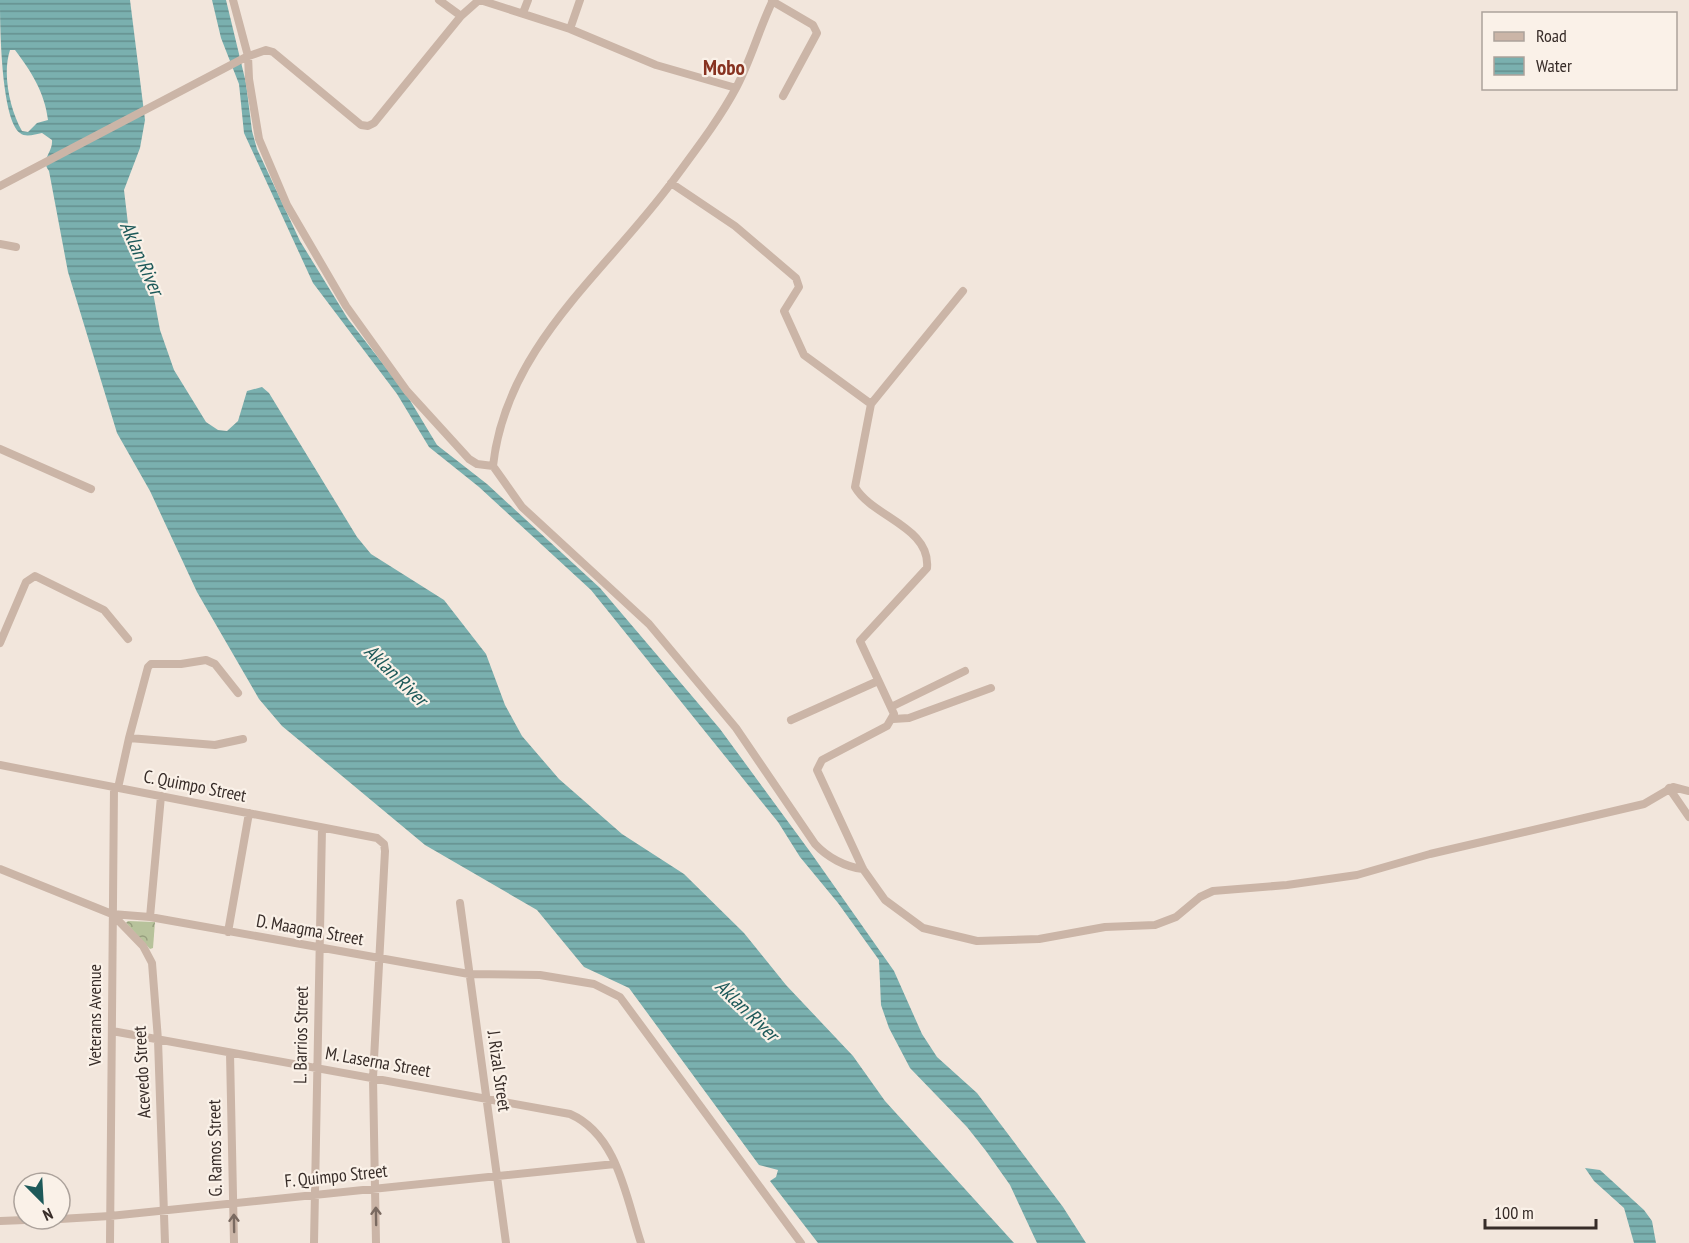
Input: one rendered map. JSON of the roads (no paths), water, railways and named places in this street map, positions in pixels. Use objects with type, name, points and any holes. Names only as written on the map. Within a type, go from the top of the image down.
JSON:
[{"type":"street","points":[[233,0],[247,56],[259,139],[303,236],[346,306],[407,391],[469,459],[477,464],[493,466]]},
{"type":"street","points":[[439,0],[461,16]]},
{"type":"street","points":[[0,186],[28,169],[247,56],[266,50],[273,52],[361,125],[368,126],[374,123],[461,16],[479,0],[570,29],[656,65],[736,88]]},
{"type":"street","points":[[523,13],[528,0]]},
{"type":"street","points":[[570,29],[580,0]]},
{"type":"street","points":[[783,96],[817,33],[813,25],[772,1],[736,88],[671,183],[546,332],[518,382],[500,423],[493,466],[522,507],[649,624],[736,728],[822,852],[852,868],[863,869]]},
{"type":"street","points":[[671,183],[735,226],[796,278],[799,287],[784,311],[801,351],[871,404]]},
{"type":"street","points":[[0,244],[16,247]]},
{"type":"street","points":[[893,719],[891,707],[861,641],[922,575],[927,568],[927,560],[921,543],[855,487],[871,404],[963,291]]},
{"type":"street","points":[[0,449],[91,489]]},
{"type":"street","points":[[0,643],[26,582],[35,576],[104,610],[128,639]]},
{"type":"street","name":"Veterans Avenue","points":[[110,1243],[112,914],[116,787],[147,667],[151,664],[181,664],[206,660],[215,664],[238,693]]},
{"type":"street","points":[[891,707],[965,670]]},
{"type":"street","points":[[791,720],[878,681]]},
{"type":"street","points":[[991,688],[909,718],[893,719],[887,726],[822,760],[818,766],[819,776],[863,869],[885,900],[912,922],[932,930],[978,940],[1039,939],[1105,927],[1155,925],[1176,917],[1205,894],[1357,875],[1430,854],[1644,804],[1655,800],[1669,788],[1678,787],[1689,791]]},
{"type":"street","points":[[129,738],[215,745],[243,738]]},
{"type":"street","name":"C. Quimpo Street","points":[[0,765],[249,813],[382,842],[385,851],[379,959]]},
{"type":"street","points":[[1669,788],[1689,817]]},
{"type":"street","points":[[150,916],[161,796]]},
{"type":"street","points":[[228,932],[249,813]]},
{"type":"street","name":"L. Barrios Street","points":[[314,1243],[322,828]]},
{"type":"street","name":"D. Maagma Street","points":[[0,869],[112,914],[150,916],[469,974],[540,975],[594,984],[620,997],[801,1243]]},
{"type":"street","name":"J. Rizal Street","points":[[460,903],[506,1243]]},
{"type":"street","name":"Acevedo Street","points":[[112,914],[143,946],[152,963],[158,1040],[165,1243]]},
{"type":"street","points":[[376,1243],[373,1078],[379,959]]},
{"type":"street","name":"M. Laserna Street","points":[[112,1031],[559,1110],[575,1116],[598,1134],[615,1164],[641,1243]]},
{"type":"street","name":"G. Ramos Street","points":[[230,1053],[234,1243]]},
{"type":"street","name":"F. Quimpo Street","points":[[72,1218],[615,1164]]},
{"type":"water","name":"Aklan River","points":[[0,0],[130,0],[145,120],[140,148],[124,190],[128,224],[148,266],[160,330],[174,370],[206,422],[218,430],[227,431],[238,421],[247,391],[262,387],[269,393],[357,537],[371,554],[444,600],[486,654],[505,705],[522,736],[559,779],[622,834],[684,874],[744,933],[786,985],[853,1056],[885,1101],[1014,1243],[818,1243],[770,1181],[776,1177],[778,1170],[759,1165],[629,988],[584,967],[537,910],[425,845],[282,726],[259,699],[197,592],[150,491],[117,433],[68,272],[46,163],[52,140],[42,133],[28,135],[20,133],[9,110],[1,49]],"holes":[[[10,50],[15,50],[36,83],[44,101],[48,120],[37,123],[28,132],[22,131],[8,92],[8,60]]]},
{"type":"water","points":[[212,0],[226,0],[246,83],[252,131],[257,149],[300,241],[348,319],[405,392],[437,445],[487,484],[600,588],[720,729],[894,971],[922,1034],[937,1057],[977,1093],[1063,1207],[1086,1243],[1037,1243],[1010,1185],[986,1151],[967,1127],[910,1068],[889,1028],[881,1005],[879,960],[838,903],[800,857],[778,822],[591,590],[479,487],[429,447],[397,394],[313,283],[244,133],[239,84],[221,38]]},
{"type":"water","points":[[1585,1168],[1600,1170],[1644,1210],[1652,1221],[1656,1243],[1634,1243],[1624,1208],[1594,1181]]},
{"type":"district","name":"Mobo","points":[[724,68]]}]
